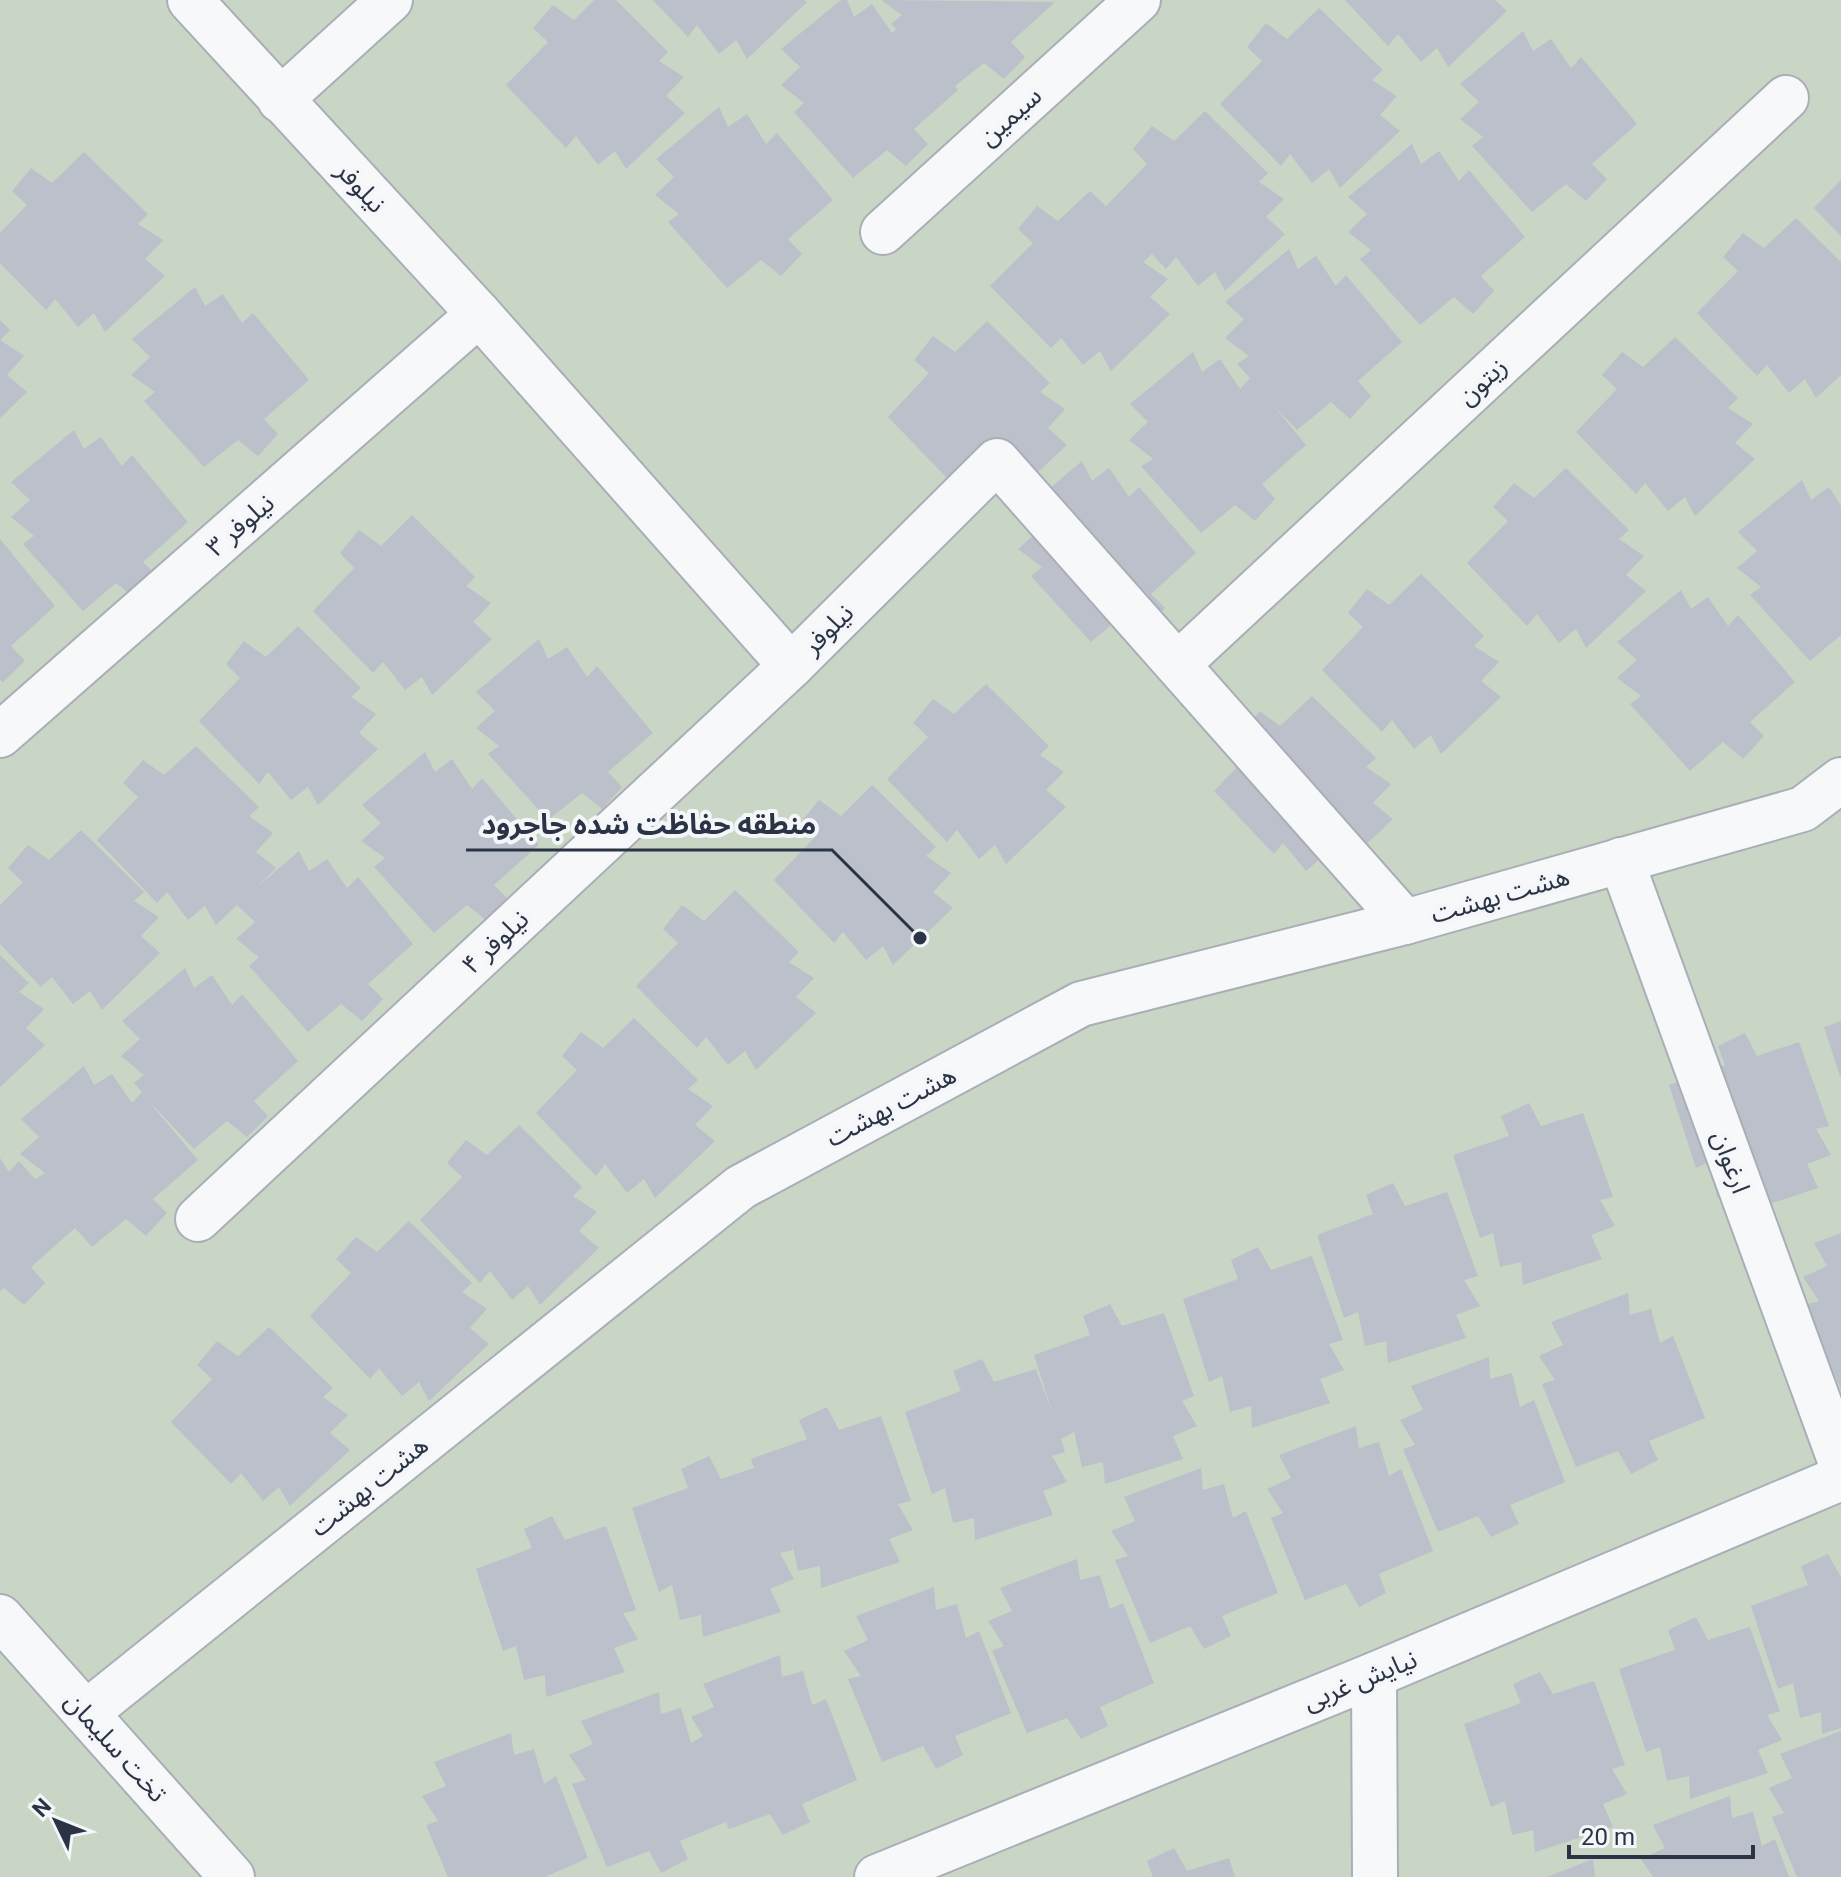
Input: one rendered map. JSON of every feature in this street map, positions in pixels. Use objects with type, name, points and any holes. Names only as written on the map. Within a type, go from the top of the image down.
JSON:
[{"type":"street","name":"نیلوفر","points":[[190,0],[479,314],[791,666],[997,461],[1405,922]]},
{"type":"street","points":[[280,100],[390,0]]},
{"type":"street","name":"سیمین","points":[[883,232],[1138,0]]},
{"type":"street","name":"زیتون","points":[[1178,664],[1786,98]]},
{"type":"street","name":"نیلوفر ۳","points":[[0,735],[479,314]]},
{"type":"street","name":"نیلوفر ۴","points":[[198,1219],[791,666]]},
{"type":"street","name":"هشت بهشت","points":[[86,1713],[741,1187],[1081,1004],[1405,922],[1803,809],[1841,780]]},
{"type":"street","name":"ارغوان","points":[[1621,860],[1841,1463]]},
{"type":"street","name":"نیایش غربی","points":[[877,1877],[1374,1675],[1841,1478]]},
{"type":"street","name":"تخت سلیمان","points":[[0,1617],[232,1877]]},
{"type":"street","points":[[1374,1675],[1375,1877]]},
{"type":"green space","points":[[0,0],[1841,0],[1841,1877],[0,1877]]},
{"type":"building","points":[[594,0],[616,0],[668,52],[659,61],[684,77],[666,96],[685,113],[626,169],[615,151],[598,165],[576,136],[566,148],[506,85],[548,42],[533,28],[553,5],[574,20]]},
{"type":"building","points":[[653,0],[807,2],[747,59],[736,40],[719,54],[697,25],[688,37]]},
{"type":"building","points":[[841,0],[847,0],[854,17],[872,4],[892,33],[896,29],[891,24],[902,15],[881,0],[1055,2],[1011,42],[1025,57],[1004,79],[984,63],[955,86],[958,90],[914,129],[928,144],[906,166],[887,150],[853,178],[794,112],[804,103],[781,85],[800,67],[781,49]]},
{"type":"building","points":[[1345,0],[1495,0],[1507,11],[1448,67],[1437,48],[1421,62],[1398,34],[1388,46]]},
{"type":"building","points":[[1319,8],[1383,70],[1372,80],[1397,96],[1380,115],[1400,131],[1340,188],[1329,169],[1312,183],[1290,154],[1281,166],[1220,104],[1262,61],[1247,47],[1266,23],[1287,39]]},
{"type":"building","points":[[1523,31],[1533,51],[1551,39],[1571,68],[1581,57],[1637,124],[1592,164],[1607,179],[1586,201],[1566,184],[1532,212],[1472,146],[1483,137],[1460,119],[1479,102],[1460,84]]},
{"type":"building","points":[[719,107],[728,127],[747,114],[766,144],[777,133],[833,200],[788,239],[802,254],[781,276],[761,260],[727,288],[668,222],[679,214],[655,195],[674,177],[656,159]]},
{"type":"building","points":[[1205,111],[1268,173],[1259,182],[1284,199],[1266,217],[1285,234],[1225,291],[1215,272],[1198,286],[1176,257],[1166,269],[1152,254],[1143,262],[1168,279],[1150,297],[1170,314],[1111,371],[1100,351],[1083,365],[1061,338],[1051,348],[990,286],[1033,243],[1018,229],[1037,206],[1058,221],[1090,191],[1106,206],[1147,164],[1133,149],[1152,126],[1174,141]]},
{"type":"building","points":[[1412,144],[1421,164],[1439,151],[1459,181],[1469,170],[1525,237],[1481,276],[1494,291],[1473,314],[1454,297],[1420,325],[1360,259],[1371,250],[1348,232],[1367,214],[1348,197]]},
{"type":"building","points":[[84,152],[148,214],[138,224],[163,240],[145,259],[165,276],[105,332],[94,313],[78,327],[55,299],[46,310],[0,263],[0,233],[27,205],[12,191],[31,168],[52,183]]},
{"type":"building","points":[[1841,180],[1841,236],[1814,208]]},
{"type":"building","points":[[1796,218],[1841,262],[1841,375],[1816,398],[1805,379],[1789,393],[1767,365],[1757,376],[1697,313],[1738,271],[1723,257],[1743,233],[1764,248]]},
{"type":"building","points":[[1289,249],[1298,269],[1316,256],[1336,286],[1346,275],[1402,342],[1358,381],[1371,396],[1350,419],[1331,402],[1297,430],[1273,405],[1306,445],[1262,484],[1275,499],[1255,521],[1235,505],[1201,533],[1141,466],[1153,459],[1129,440],[1148,422],[1130,404],[1193,352],[1202,372],[1220,359],[1240,389],[1250,378],[1237,364],[1249,356],[1225,338],[1244,319],[1225,302]]},
{"type":"building","points":[[195,287],[205,306],[223,294],[242,323],[253,313],[309,380],[264,419],[278,434],[258,456],[238,440],[204,467],[144,401],[155,392],[131,375],[150,357],[132,339]]},
{"type":"building","points":[[0,320],[10,330],[0,340]]},
{"type":"building","points":[[987,321],[1050,383],[1040,392],[1065,409],[1048,428],[1067,445],[1007,501],[997,482],[980,496],[957,468],[948,479],[888,417],[929,373],[914,360],[933,336],[955,352]]},
{"type":"building","points":[[1675,337],[1738,398],[1728,408],[1753,424],[1735,443],[1755,459],[1695,516],[1685,497],[1668,511],[1645,483],[1636,494],[1576,432],[1617,389],[1602,375],[1622,352],[1643,367]]},
{"type":"building","points":[[0,340],[24,356],[7,375],[27,392],[0,418]]},
{"type":"building","points":[[74,430],[84,449],[101,437],[122,466],[132,455],[188,522],[143,562],[158,577],[136,599],[116,583],[83,611],[23,544],[34,536],[11,517],[30,500],[11,482]]},
{"type":"building","points":[[1082,461],[1092,481],[1109,468],[1129,497],[1139,487],[1196,553],[1151,594],[1165,608],[1144,630],[1124,614],[1091,642],[1031,576],[1042,567],[1018,549],[1038,531],[1019,514]]},
{"type":"building","points":[[1566,468],[1629,530],[1619,539],[1644,556],[1626,575],[1646,591],[1586,648],[1576,629],[1559,643],[1537,614],[1527,626],[1467,563],[1508,521],[1493,507],[1514,483],[1534,498]]},
{"type":"building","points":[[1802,480],[1811,500],[1829,487],[1841,506],[1841,635],[1810,661],[1750,595],[1761,587],[1737,568],[1757,551],[1738,532]]},
{"type":"building","points":[[412,515],[475,577],[466,586],[491,603],[473,622],[492,639],[432,695],[422,677],[405,690],[383,662],[373,673],[313,611],[354,568],[340,553],[359,530],[381,546]]},
{"type":"building","points":[[0,539],[55,606],[11,646],[25,661],[3,682],[0,680]]},
{"type":"building","points":[[1421,574],[1484,636],[1474,646],[1499,662],[1481,681],[1501,697],[1441,754],[1431,735],[1414,749],[1392,720],[1382,732],[1322,670],[1363,627],[1348,613],[1367,589],[1389,605]]},
{"type":"building","points":[[1681,590],[1691,609],[1708,597],[1728,626],[1738,615],[1795,682],[1750,722],[1764,736],[1743,759],[1723,742],[1690,771],[1630,704],[1641,696],[1617,678],[1637,660],[1617,642]]},
{"type":"building","points":[[298,626],[361,688],[351,697],[376,714],[359,733],[378,749],[318,805],[308,787],[291,800],[268,772],[259,784],[199,721],[240,678],[226,664],[244,641],[266,657]]},
{"type":"building","points":[[539,639],[548,659],[567,647],[587,677],[597,666],[653,733],[608,772],[622,787],[602,809],[582,793],[548,820],[488,754],[499,746],[476,728],[495,711],[476,692]]},
{"type":"building","points":[[986,684],[1049,746],[1040,755],[1064,772],[1046,790],[1066,807],[1006,864],[995,845],[979,859],[957,830],[947,842],[887,779],[928,737],[913,723],[933,699],[954,714]]},
{"type":"building","points":[[1312,696],[1376,758],[1366,767],[1391,784],[1373,803],[1393,819],[1333,876],[1322,857],[1306,871],[1283,843],[1274,854],[1214,791],[1255,749],[1240,735],[1260,711],[1280,726]]},
{"type":"building","points":[[196,746],[259,807],[249,816],[273,833],[256,852],[276,868],[257,887],[299,851],[309,871],[327,859],[347,888],[358,877],[413,944],[368,984],[383,999],[362,1021],[341,1004],[308,1032],[249,966],[259,957],[236,939],[255,922],[237,905],[216,925],[205,906],[188,920],[167,892],[157,903],[97,840],[138,797],[123,783],[143,760],[164,775]]},
{"type":"building","points":[[425,752],[435,772],[452,759],[472,789],[482,778],[539,845],[494,885],[509,900],[488,922],[467,905],[434,933],[374,867],[385,858],[361,841],[381,823],[362,805]]},
{"type":"building","points":[[872,785],[936,847],[926,856],[951,873],[933,892],[953,908],[893,965],[883,946],[866,960],[843,932],[834,943],[774,880],[815,837],[800,823],[819,800],[841,816]]},
{"type":"building","points":[[81,830],[144,892],[134,901],[159,917],[141,936],[160,953],[102,1010],[90,991],[73,1004],[52,977],[41,987],[0,944],[0,905],[23,882],[8,868],[28,845],[49,860]]},
{"type":"building","points":[[735,890],[799,952],[789,962],[814,978],[796,997],[816,1013],[756,1070],[745,1051],[728,1065],[706,1037],[697,1048],[636,986],[678,943],[663,929],[682,905],[704,921]]},
{"type":"building","points":[[0,955],[29,983],[19,992],[44,1009],[26,1028],[45,1045],[0,1087]]},
{"type":"building","points":[[185,968],[194,988],[212,975],[232,1005],[242,994],[298,1061],[254,1101],[268,1116],[247,1137],[227,1121],[194,1149],[145,1097],[198,1160],[153,1199],[167,1213],[146,1236],[126,1219],[92,1247],[75,1228],[31,1267],[45,1283],[24,1305],[4,1288],[0,1291],[0,1158],[9,1172],[19,1161],[35,1179],[45,1173],[20,1154],[39,1137],[21,1119],[84,1066],[94,1085],[112,1074],[132,1103],[142,1092],[134,1083],[144,1075],[121,1056],[140,1039],[122,1021]]},
{"type":"building","points":[[634,1018],[698,1080],[688,1089],[713,1106],[695,1125],[715,1141],[655,1198],[644,1179],[627,1193],[605,1164],[596,1176],[536,1113],[577,1070],[562,1056],[581,1032],[603,1048]]},
{"type":"building","points":[[1841,1021],[1841,1076],[1840,1076],[1824,1027]]},
{"type":"building","points":[[1745,1033],[1757,1056],[1799,1042],[1829,1126],[1816,1129],[1831,1155],[1807,1164],[1818,1188],[1739,1214],[1738,1192],[1717,1197],[1709,1162],[1696,1168],[1669,1085],[1725,1065],[1718,1046]]},
{"type":"building","points":[[1529,1103],[1541,1126],[1583,1113],[1613,1197],[1600,1200],[1615,1226],[1591,1235],[1602,1259],[1523,1285],[1521,1262],[1500,1267],[1493,1233],[1480,1238],[1453,1155],[1509,1136],[1501,1116]]},
{"type":"building","points":[[519,1125],[582,1187],[573,1196],[597,1212],[579,1231],[599,1248],[540,1305],[528,1286],[512,1300],[490,1271],[480,1283],[420,1220],[462,1177],[447,1163],[466,1140],[487,1155]]},
{"type":"building","points":[[1393,1183],[1405,1206],[1447,1192],[1478,1276],[1464,1280],[1480,1306],[1456,1315],[1466,1338],[1388,1363],[1386,1341],[1365,1346],[1358,1312],[1344,1318],[1317,1235],[1373,1214],[1366,1195]]},
{"type":"building","points":[[409,1221],[472,1283],[462,1292],[487,1309],[470,1328],[489,1344],[429,1401],[419,1382],[402,1396],[379,1368],[370,1379],[310,1316],[351,1273],[336,1259],[356,1237],[377,1252]]},
{"type":"building","points":[[1841,1233],[1841,1390],[1805,1305],[1819,1301],[1803,1277],[1827,1266],[1814,1243]]},
{"type":"building","points":[[1258,1247],[1271,1270],[1312,1256],[1343,1340],[1329,1344],[1344,1370],[1320,1379],[1330,1403],[1252,1428],[1251,1406],[1230,1412],[1222,1376],[1209,1382],[1183,1299],[1238,1279],[1231,1260]]},
{"type":"building","points":[[1628,1293],[1630,1315],[1651,1309],[1660,1343],[1673,1336],[1705,1418],[1649,1441],[1658,1460],[1631,1474],[1618,1451],[1576,1467],[1542,1384],[1555,1380],[1539,1356],[1563,1345],[1551,1322]]},
{"type":"building","points":[[1110,1304],[1122,1326],[1164,1313],[1194,1396],[1182,1401],[1197,1426],[1173,1436],[1183,1459],[1105,1484],[1103,1462],[1082,1467],[1074,1432],[1061,1439],[1065,1452],[1052,1456],[1067,1482],[1043,1491],[1053,1515],[975,1540],[974,1518],[953,1523],[945,1488],[932,1494],[905,1412],[961,1391],[953,1371],[982,1359],[994,1382],[1036,1369],[1053,1415],[1034,1355],[1090,1335],[1083,1316]]},
{"type":"building","points":[[269,1327],[333,1388],[323,1397],[348,1415],[330,1433],[350,1450],[290,1506],[279,1487],[263,1501],[241,1473],[231,1484],[171,1422],[212,1379],[197,1365],[217,1341],[238,1356]]},
{"type":"building","points":[[1489,1357],[1490,1379],[1512,1373],[1520,1407],[1534,1400],[1565,1482],[1510,1505],[1519,1524],[1491,1537],[1478,1516],[1438,1532],[1403,1449],[1415,1445],[1400,1420],[1423,1410],[1411,1386]]},
{"type":"building","points":[[827,1407],[839,1430],[881,1416],[911,1501],[898,1504],[913,1530],[889,1539],[900,1562],[821,1588],[820,1566],[798,1571],[791,1537],[793,1550],[780,1553],[794,1579],[770,1589],[781,1612],[703,1637],[701,1615],[680,1620],[672,1585],[659,1592],[632,1508],[688,1488],[681,1469],[709,1456],[721,1479],[754,1468],[751,1459],[807,1439],[799,1420]]},
{"type":"building","points":[[1356,1426],[1359,1448],[1379,1442],[1389,1476],[1401,1469],[1433,1551],[1379,1574],[1386,1593],[1359,1607],[1346,1584],[1305,1600],[1271,1518],[1283,1513],[1267,1489],[1291,1478],[1279,1455]]},
{"type":"building","points":[[1201,1468],[1203,1490],[1224,1484],[1233,1518],[1246,1511],[1278,1593],[1222,1616],[1231,1636],[1204,1649],[1190,1626],[1150,1643],[1115,1560],[1128,1556],[1111,1531],[1135,1521],[1124,1497]]},
{"type":"building","points":[[552,1516],[565,1540],[606,1526],[636,1610],[623,1613],[638,1639],[614,1648],[625,1672],[546,1697],[545,1675],[524,1680],[516,1646],[503,1651],[476,1569],[532,1548],[524,1529]]},
{"type":"building","points":[[1828,1554],[1841,1577],[1841,1728],[1822,1734],[1821,1712],[1800,1718],[1793,1683],[1778,1689],[1751,1606],[1808,1585],[1801,1566]]},
{"type":"building","points":[[1077,1559],[1080,1580],[1100,1575],[1110,1609],[1123,1603],[1154,1683],[1100,1707],[1108,1726],[1081,1739],[1067,1718],[1027,1733],[992,1651],[1004,1646],[988,1621],[1012,1611],[1000,1588]]},
{"type":"building","points":[[934,1587],[936,1610],[957,1604],[966,1638],[979,1631],[1011,1713],[955,1736],[963,1755],[936,1769],[923,1746],[882,1762],[848,1679],[861,1676],[844,1651],[868,1640],[856,1616]]},
{"type":"building","points":[[1696,1617],[1708,1640],[1750,1627],[1780,1711],[1767,1715],[1782,1740],[1758,1750],[1768,1773],[1690,1799],[1689,1776],[1667,1781],[1660,1747],[1646,1752],[1619,1669],[1675,1650],[1668,1630]]},
{"type":"building","points":[[780,1655],[782,1677],[803,1671],[812,1705],[826,1699],[857,1780],[802,1804],[810,1822],[783,1835],[770,1814],[729,1829],[726,1822],[680,1841],[688,1859],[661,1873],[649,1851],[607,1867],[572,1784],[586,1780],[569,1755],[593,1744],[581,1721],[659,1692],[661,1714],[681,1708],[691,1743],[703,1736],[691,1717],[714,1707],[703,1684]]},
{"type":"building","points":[[1540,1672],[1553,1694],[1594,1681],[1625,1765],[1612,1769],[1627,1794],[1603,1804],[1613,1827],[1535,1852],[1533,1830],[1512,1835],[1505,1801],[1491,1807],[1464,1724],[1521,1703],[1513,1684]]},
{"type":"building","points":[[1841,1731],[1841,1877],[1797,1877],[1772,1817],[1784,1813],[1769,1788],[1792,1778],[1780,1754]]},
{"type":"building","points":[[511,1733],[514,1755],[534,1749],[544,1784],[556,1776],[588,1858],[545,1877],[448,1877],[426,1825],[438,1821],[422,1796],[446,1786],[434,1762]]},
{"type":"building","points":[[1730,1796],[1732,1818],[1753,1812],[1762,1846],[1775,1839],[1789,1877],[1653,1877],[1641,1859],[1665,1848],[1653,1825]]},
{"type":"building","points":[[1174,1848],[1187,1871],[1229,1858],[1235,1877],[1153,1877],[1147,1861]]},
{"type":"building","points":[[1593,1859],[1595,1877],[1547,1877]]},
{"type":"place","name":"منطقه حفاظت شده جاجرود","points":[[920,938]]}]
